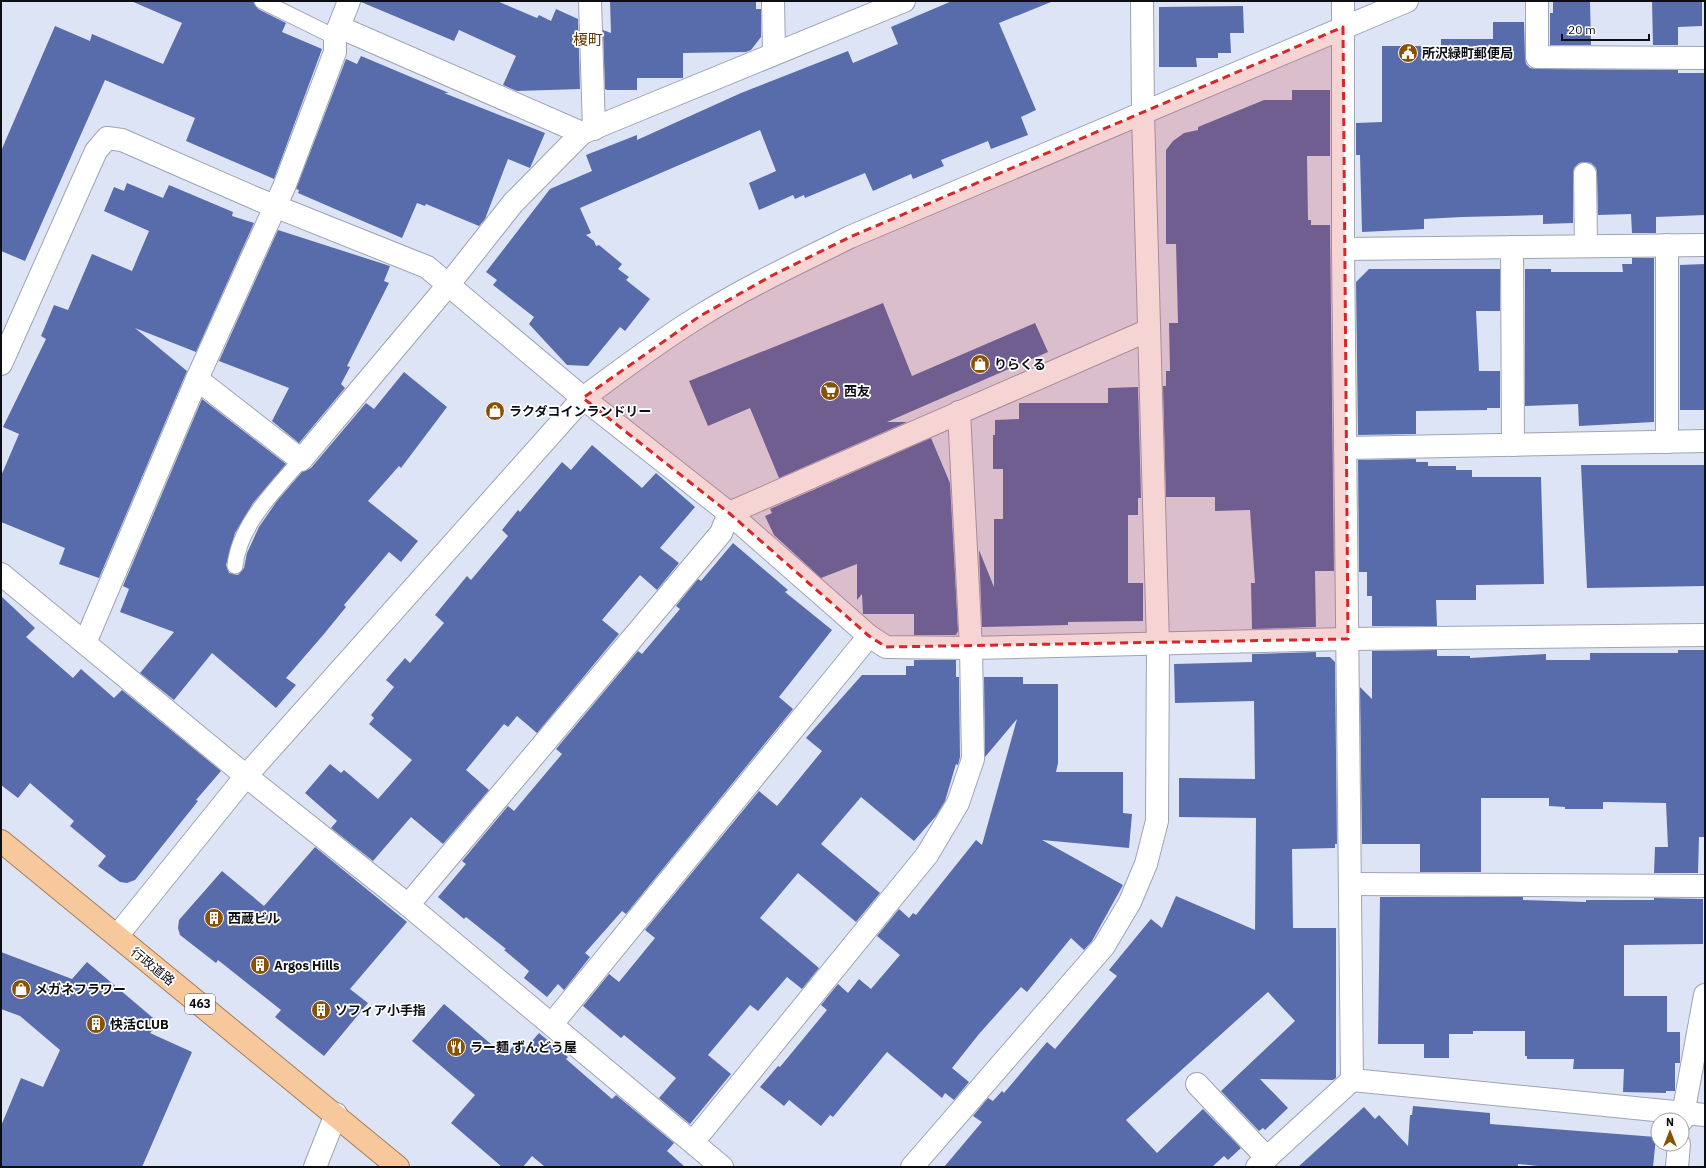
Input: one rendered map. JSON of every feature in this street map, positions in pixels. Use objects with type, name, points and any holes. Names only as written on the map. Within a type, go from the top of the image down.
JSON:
[{"type":"highway","name":"行政道路","points":[[1,842],[336,1114],[398,1167]]},
{"type":"street","points":[[85,643],[197,379],[274,206],[284,187],[336,52],[337,32],[349,1]]},
{"type":"street","points":[[588,131],[590,1]]},
{"type":"street","points":[[773,1],[774,53]]},
{"type":"street","points":[[197,379],[301,460],[449,284],[513,203],[588,131],[774,53],[904,1]]},
{"type":"street","points":[[912,1167],[1104,946],[1130,902],[1146,864],[1157,821],[1158,644],[1143,113],[1142,1]]},
{"type":"street","points":[[1197,1084],[1262,1163],[1352,1080],[1343,249],[1343,1]]},
{"type":"street","points":[[117,936],[246,776],[582,398],[639,356],[700,316],[773,275],[850,237],[1407,1]]},
{"type":"street","points":[[1537,1],[1537,57],[1705,58]]},
{"type":"street","points":[[337,32],[588,131]]},
{"type":"street","points":[[1,364],[96,151],[107,138],[122,140],[274,206],[427,267],[449,284],[582,398],[728,513],[869,636],[886,647],[971,648],[1348,639],[1705,635]]},
{"type":"street","points":[[1584,174],[1586,246]]},
{"type":"street","points":[[1343,249],[1705,244]]},
{"type":"street","points":[[1667,245],[1667,442]]},
{"type":"street","points":[[1512,247],[1513,445]]},
{"type":"street","points":[[408,905],[721,533],[728,513],[1149,330]]},
{"type":"street","points":[[693,1142],[927,855],[958,802],[973,759],[971,648],[959,412]]},
{"type":"street","points":[[1345,448],[1705,441]]},
{"type":"street","points":[[1,574],[246,776],[408,905],[722,1167]]},
{"type":"street","points":[[552,1024],[869,636]]},
{"type":"street","points":[[1351,884],[1705,886]]},
{"type":"street","points":[[1683,1112],[1705,995]]},
{"type":"street","points":[[1352,1080],[1650,1113]]},
{"type":"street","points":[[315,1167],[336,1114]]},
{"type":"street","points":[[1690,1117],[1705,1116]]},
{"type":"street","points":[[1677,1167],[1679,1152]]},
{"type":"lane","points":[[262,1],[337,32]]},
{"type":"lane","points":[[235,566],[236,551],[260,507],[301,460]]},
{"type":"highlighted area","points":[[1343,27],[1348,639],[886,647],[869,636],[729,513],[583,398],[700,316],[773,275],[850,237]]},
{"type":"building","points":[[131,1],[253,1],[258,9],[286,23],[282,32],[322,49],[274,179],[186,141],[195,118],[105,80],[25,261],[1,251],[1,151],[55,26],[90,41],[92,34],[163,64],[182,23]]},
{"type":"building","points":[[361,1],[497,1],[537,18],[539,15],[551,21],[556,9],[578,19],[580,89],[517,91],[503,85],[516,56],[459,30],[454,41]]},
{"type":"building","points":[[610,1],[756,1],[756,9],[761,9],[761,37],[751,50],[746,52],[683,53],[683,78],[637,78],[637,90],[607,90],[605,89],[603,30],[611,33]]},
{"type":"building","points":[[952,1],[1051,1],[999,23],[1036,110],[1021,117],[1028,135],[991,149],[988,141],[941,160],[944,166],[913,179],[911,174],[873,191],[865,173],[805,198],[804,195],[795,199],[793,195],[759,210],[749,183],[776,171],[760,130],[580,208],[591,233],[586,235],[594,241],[596,246],[599,245],[622,264],[618,269],[629,277],[626,280],[650,299],[625,331],[620,327],[588,366],[567,365],[529,324],[534,317],[493,285],[497,280],[486,272],[550,189],[592,171],[586,155],[637,135],[637,140],[741,93],[848,51],[853,63],[898,44],[891,27]]},
{"type":"building","points":[[1553,1],[1590,1],[1591,45],[1550,45],[1550,13],[1553,13]]},
{"type":"building","points":[[1652,1],[1702,1],[1702,26],[1678,27],[1678,45],[1653,45]]},
{"type":"building","points":[[1243,6],[1244,33],[1230,33],[1231,53],[1218,53],[1218,58],[1196,58],[1197,67],[1159,67],[1159,7]]},
{"type":"building","points":[[1493,22],[1524,22],[1525,57],[1526,64],[1530,68],[1678,70],[1678,73],[1705,73],[1705,215],[1656,217],[1656,233],[1632,233],[1631,214],[1598,215],[1596,168],[1591,163],[1584,162],[1579,163],[1574,168],[1573,223],[1543,224],[1543,215],[1462,217],[1424,219],[1424,229],[1362,232],[1360,155],[1356,155],[1356,123],[1382,122],[1382,46],[1441,46],[1441,39],[1493,39]]},
{"type":"building","points":[[361,56],[449,93],[444,93],[545,133],[530,168],[508,159],[485,219],[479,226],[426,204],[425,206],[417,203],[402,238],[298,193],[299,190],[296,189],[346,59],[357,64]]},
{"type":"building","points":[[1292,90],[1330,90],[1330,156],[1307,156],[1308,220],[1311,220],[1311,225],[1330,225],[1334,571],[1315,571],[1316,627],[1252,629],[1251,583],[1255,583],[1250,510],[1215,511],[1215,497],[1166,497],[1163,386],[1166,386],[1166,371],[1170,371],[1169,323],[1178,323],[1176,244],[1166,244],[1166,150],[1173,141],[1184,133],[1198,130],[1198,127],[1264,100],[1292,100]]},
{"type":"building","points":[[127,183],[163,198],[169,185],[233,212],[232,216],[254,223],[196,352],[135,328],[187,371],[99,578],[59,564],[65,548],[1,522],[1,476],[19,434],[3,427],[46,339],[41,336],[54,305],[68,310],[92,254],[132,271],[149,231],[104,211],[114,187],[124,191]]},
{"type":"building","points":[[278,230],[390,266],[384,281],[389,283],[347,366],[350,367],[341,384],[345,388],[299,443],[272,421],[289,388],[219,361]]},
{"type":"building","points":[[1632,258],[1654,258],[1654,422],[1579,426],[1578,404],[1525,406],[1525,269],[1551,269],[1551,272],[1623,272],[1622,264],[1632,264]]},
{"type":"building","points":[[1705,264],[1705,410],[1680,410],[1680,265]]},
{"type":"building","points":[[1369,269],[1500,269],[1500,311],[1476,311],[1479,371],[1500,371],[1500,408],[1487,408],[1487,410],[1416,411],[1416,434],[1358,435],[1356,282]]},
{"type":"building","name":"西友","points":[[883,303],[912,376],[1035,323],[1048,352],[887,422],[907,422],[779,478],[750,408],[708,426],[689,381]]},
{"type":"building","points":[[404,372],[447,407],[401,468],[399,466],[368,501],[418,541],[401,562],[389,552],[344,605],[346,607],[324,634],[286,678],[296,685],[276,708],[212,653],[174,700],[140,673],[174,632],[120,612],[129,589],[123,586],[202,399],[286,464],[253,503],[235,533],[226,565],[229,573],[238,575],[244,568],[247,553],[259,527],[277,501],[302,472],[311,468],[366,403],[374,409]]},
{"type":"building","points":[[1138,387],[1141,498],[1138,498],[1138,515],[1128,515],[1128,583],[1143,583],[1143,621],[1068,622],[1068,625],[982,627],[979,550],[994,587],[994,519],[1003,519],[1003,469],[993,469],[993,435],[995,435],[995,420],[1019,419],[1019,403],[1108,403],[1108,388]]},
{"type":"building","points":[[931,438],[950,483],[958,631],[956,635],[914,635],[914,614],[863,614],[862,594],[857,600],[857,564],[821,578],[774,535],[765,516],[772,513],[770,509]]},
{"type":"building","points":[[592,445],[642,488],[656,473],[695,507],[660,548],[679,563],[657,590],[640,575],[602,620],[619,634],[537,733],[517,716],[508,727],[504,724],[466,770],[489,790],[443,844],[411,817],[373,861],[331,828],[337,821],[305,793],[330,764],[341,773],[344,770],[378,799],[412,760],[369,724],[374,718],[371,715],[394,687],[386,680],[405,658],[410,663],[444,623],[435,615],[467,576],[471,580],[508,536],[502,530],[518,510],[520,512],[562,462],[571,470]]},
{"type":"building","points":[[1416,459],[1416,462],[1428,462],[1428,466],[1456,466],[1456,470],[1472,470],[1472,477],[1541,477],[1544,584],[1476,585],[1476,600],[1436,600],[1437,626],[1372,626],[1372,596],[1367,596],[1367,572],[1359,572],[1358,460]]},
{"type":"building","points":[[1581,465],[1705,465],[1705,586],[1587,588]]},
{"type":"building","points":[[733,543],[788,590],[785,592],[832,630],[779,697],[793,709],[626,914],[622,911],[585,953],[590,957],[564,990],[558,984],[547,997],[524,978],[529,971],[504,950],[506,949],[466,917],[464,919],[438,897],[466,864],[462,861],[508,806],[514,811],[562,754],[556,749],[638,651],[642,654],[680,609],[676,606],[698,579],[701,581]]},
{"type":"building","points":[[1,596],[35,628],[26,637],[73,678],[81,669],[114,698],[122,690],[221,771],[196,800],[198,801],[135,880],[127,883],[120,882],[98,866],[106,856],[70,826],[74,821],[30,783],[18,798],[1,785]]},
{"type":"building","points":[[1437,650],[1437,656],[1470,656],[1470,658],[1546,654],[1546,660],[1590,660],[1590,653],[1678,653],[1678,650],[1705,650],[1705,837],[1699,837],[1698,873],[1654,873],[1655,847],[1668,847],[1666,803],[1603,802],[1603,809],[1565,809],[1565,807],[1549,806],[1549,798],[1481,798],[1481,872],[1420,872],[1420,844],[1362,844],[1360,687],[1372,699],[1372,651]]},
{"type":"building","points":[[1316,652],[1316,657],[1330,657],[1335,662],[1337,844],[1335,844],[1335,848],[1292,849],[1293,928],[1336,928],[1336,1078],[1333,1080],[1260,1079],[1288,1108],[1265,1130],[1263,1128],[1259,1131],[1221,1091],[1295,1021],[1268,992],[1126,1120],[1157,1153],[1203,1109],[1241,1148],[1228,1160],[1224,1156],[1212,1167],[944,1167],[982,1122],[973,1116],[988,1098],[993,1101],[1002,1091],[1004,1093],[1047,1042],[1055,1049],[1117,976],[1109,970],[1151,919],[1162,928],[1176,896],[1255,930],[1256,818],[1179,817],[1179,778],[1255,779],[1254,701],[1175,703],[1174,664],[1252,662],[1252,654]]},
{"type":"building","points":[[914,660],[956,660],[956,677],[959,677],[960,757],[958,765],[956,764],[945,801],[936,816],[914,841],[861,797],[821,844],[880,893],[856,922],[798,873],[760,918],[819,968],[802,989],[787,977],[758,1011],[750,1005],[708,1055],[731,1074],[690,1124],[659,1098],[676,1078],[624,1035],[621,1038],[583,1006],[609,974],[619,982],[655,938],[645,930],[759,791],[777,806],[822,751],[806,738],[862,675],[906,675],[906,666],[914,666]]},
{"type":"building","points":[[984,677],[1023,677],[1023,684],[1058,684],[1058,763],[1056,772],[1123,772],[1123,813],[1132,814],[1129,848],[1042,840],[1123,885],[1092,941],[1084,950],[1071,938],[1027,992],[1021,987],[979,1034],[952,1068],[969,1082],[954,1100],[945,1093],[942,1098],[887,1052],[833,1117],[830,1115],[821,1126],[789,1100],[784,1106],[760,1087],[778,1066],[780,1067],[827,1010],[821,1005],[838,984],[848,993],[859,979],[871,989],[900,955],[877,936],[899,909],[909,918],[913,913],[916,915],[976,840],[982,845],[1017,719],[985,757]]},
{"type":"building","points":[[315,847],[407,922],[350,989],[368,1003],[324,1056],[275,1017],[281,1010],[218,960],[216,963],[180,935],[178,928],[179,920],[222,871],[264,906]]},
{"type":"building","points":[[1380,897],[1523,897],[1523,900],[1586,902],[1586,900],[1654,900],[1654,898],[1703,899],[1703,944],[1624,945],[1624,996],[1667,996],[1667,1032],[1680,1032],[1680,1063],[1675,1063],[1675,1091],[1666,1091],[1666,1093],[1623,1092],[1624,1069],[1573,1069],[1574,1059],[1527,1059],[1527,1056],[1525,1056],[1525,1031],[1473,1031],[1473,1034],[1449,1034],[1449,1058],[1424,1058],[1424,1044],[1378,1044]]},
{"type":"building","points":[[1,952],[72,979],[87,962],[159,1023],[150,1033],[192,1052],[142,1167],[1,1167],[1,1126],[21,1078],[43,1087],[60,1050],[20,1016],[1,1009]]},
{"type":"building","points":[[444,1004],[505,1056],[518,1040],[526,1048],[539,1033],[568,1057],[566,1059],[612,1099],[616,1095],[674,1143],[667,1151],[685,1167],[545,1167],[532,1156],[523,1167],[502,1167],[451,1123],[475,1095],[412,1041]]},
{"type":"building","points":[[1413,1106],[1490,1113],[1490,1124],[1650,1137],[1650,1152],[1654,1152],[1653,1167],[1547,1167],[1518,1164],[1518,1167],[1298,1167],[1364,1107],[1375,1119],[1379,1115],[1408,1146],[1410,1115],[1412,1115]]},
{"type":"place","name":"所沢緑町郵便局","points":[[1408,53]]},
{"type":"place","name":"りらくる","points":[[980,364]]},
{"type":"place","name":"西友","points":[[830,391]]},
{"type":"place","name":"ラクダコインランドリー","points":[[495,411]]},
{"type":"place","name":"西蔵ビル","points":[[214,918]]},
{"type":"place","name":"Argos Hills","points":[[260,965]]},
{"type":"place","name":"メガネフラワー","points":[[21,989]]},
{"type":"place","name":"ソフィア小手指","points":[[321,1010]]},
{"type":"place","name":"快活CLUB","points":[[96,1024]]},
{"type":"place","name":"ラー麺 ずんどう屋","points":[[456,1047]]},
{"type":"district","name":"榎町","points":[[588,40]]}]
